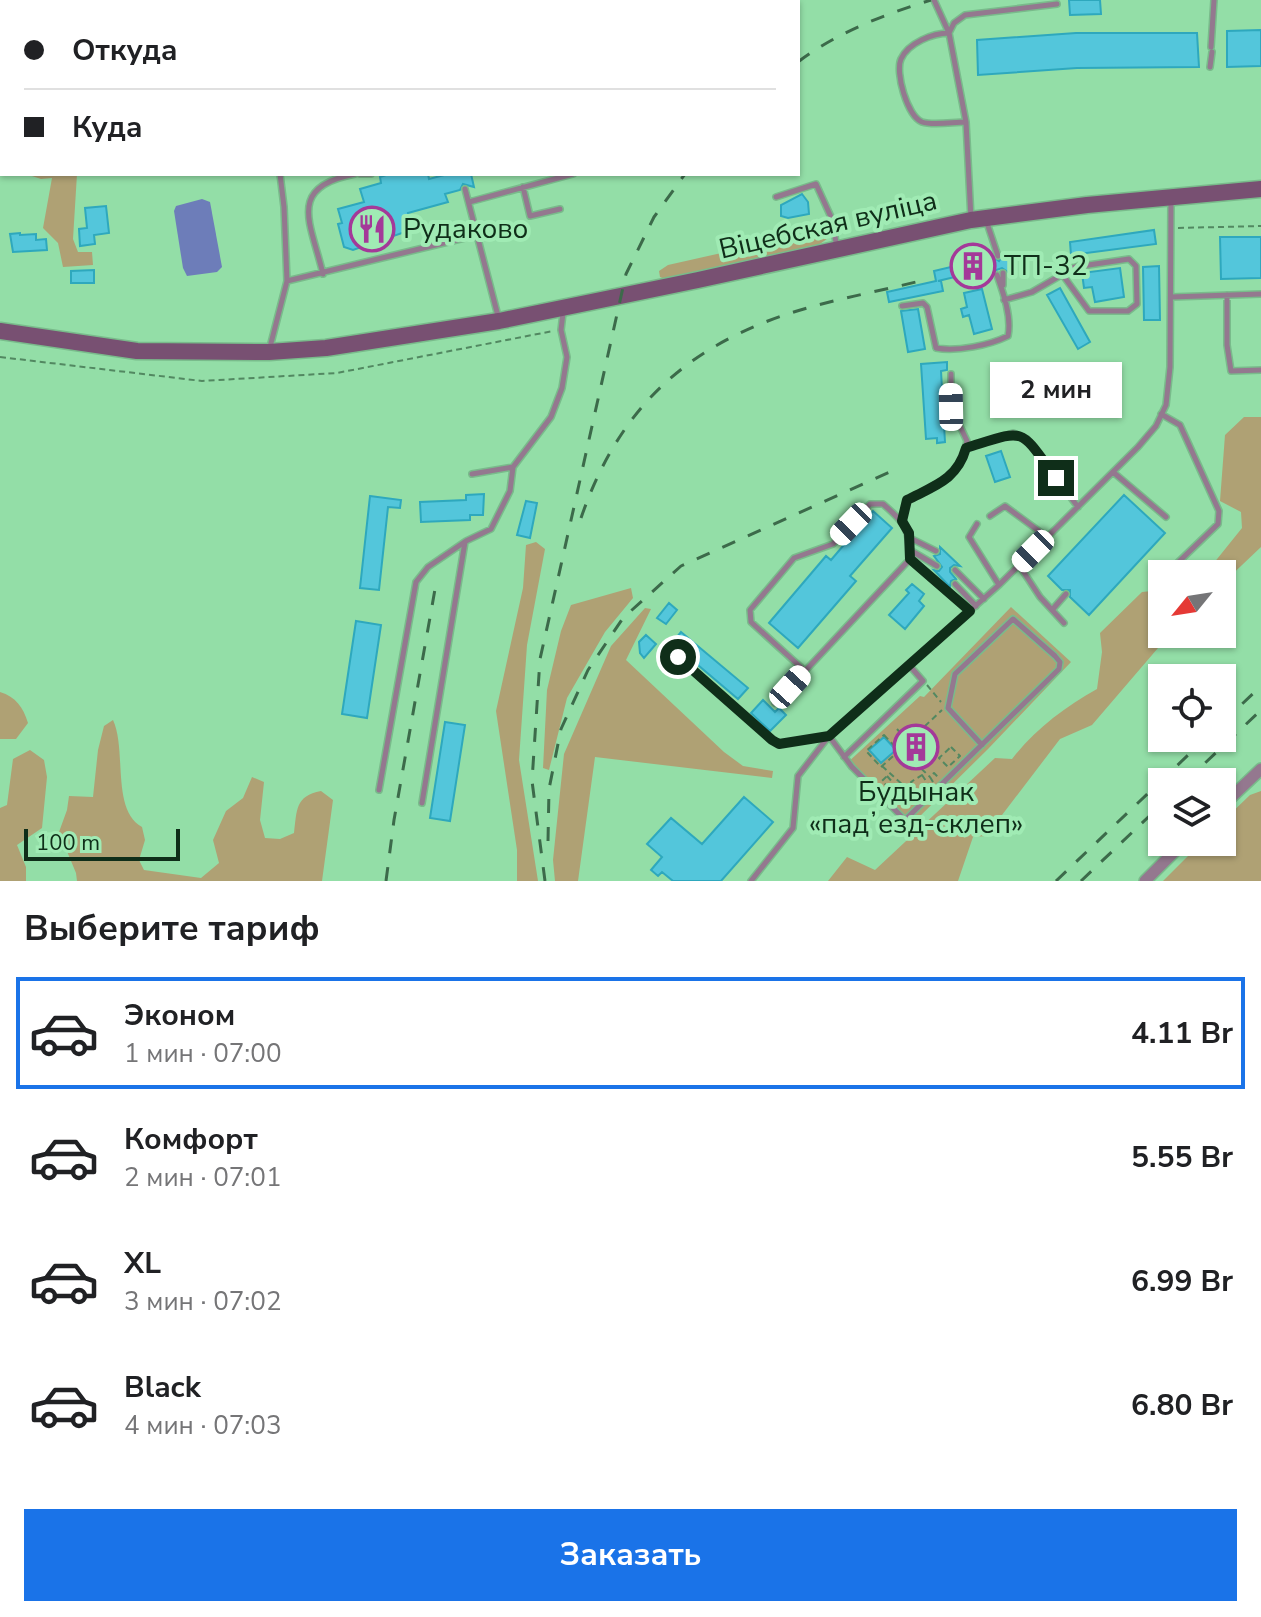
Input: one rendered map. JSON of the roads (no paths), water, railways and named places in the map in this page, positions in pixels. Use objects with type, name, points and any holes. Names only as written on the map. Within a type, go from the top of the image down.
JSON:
[{"type":"main road","name":"Віцебская вуліца","points":[[0,331],[137,351],[269,352],[326,348],[499,321],[978,219],[1261,189]]},
{"type":"street","points":[[1236,793],[1261,769]]},
{"type":"street","points":[[1145,881],[1170,856]]},
{"type":"lane","points":[[934,0],[949,33],[966,122],[978,219],[992,242],[995,257]]},
{"type":"lane","points":[[1210,67],[1214,0]]},
{"type":"lane","points":[[949,33],[954,23],[965,15],[1057,4]]},
{"type":"lane","points":[[949,33],[937,33],[917,43],[902,56],[899,68],[907,103],[914,116],[923,123],[966,122]]},
{"type":"lane","points":[[269,352],[287,281],[280,176]]},
{"type":"lane","points":[[323,274],[308,210],[309,197],[331,178],[344,176]]},
{"type":"lane","points":[[469,202],[565,176]]},
{"type":"lane","points":[[776,197],[816,184],[831,217],[837,248]]},
{"type":"lane","points":[[523,187],[530,216],[560,209]]},
{"type":"lane","points":[[465,189],[499,321]]},
{"type":"lane","points":[[751,881],[793,828],[798,776],[829,736],[999,585],[1156,426],[1166,405],[1170,367],[1170,197]]},
{"type":"lane","points":[[287,281],[477,235]]},
{"type":"lane","points":[[1004,300],[1032,292],[1062,274],[1075,267],[1129,259],[1136,266],[1137,304],[1128,311],[1089,311],[1062,274]]},
{"type":"lane","points":[[902,306],[923,303],[927,307],[936,348],[945,350],[999,340],[1008,336],[1010,328],[1000,274]]},
{"type":"lane","points":[[1171,297],[1261,294]]},
{"type":"lane","points":[[1227,295],[1227,345],[1231,371],[1261,370]]},
{"type":"lane","points":[[379,790],[416,582],[428,567],[466,541],[491,529],[510,491],[513,467],[551,417],[562,388],[567,357],[561,330],[564,308]]},
{"type":"lane","points":[[902,521],[907,500],[950,477],[963,458],[967,441],[951,407],[951,374]]},
{"type":"lane","points":[[1161,414],[1180,425],[1219,511],[1218,524],[1181,560]]},
{"type":"lane","points":[[966,448],[1013,433],[1027,439],[1078,507]]},
{"type":"lane","points":[[472,474],[513,467]]},
{"type":"lane","points":[[1113,472],[1166,517]]},
{"type":"lane","points":[[775,703],[805,671],[910,559],[910,538],[902,521],[883,504],[870,504],[833,544],[794,558],[750,610],[751,622],[805,671]]},
{"type":"lane","points":[[990,516],[1005,506],[1047,537]]},
{"type":"lane","points":[[977,524],[969,537],[999,585]]},
{"type":"lane","points":[[910,538],[936,551]]},
{"type":"lane","points":[[422,803],[466,541]]},
{"type":"lane","points":[[910,550],[937,566]]},
{"type":"lane","points":[[910,559],[970,611]]},
{"type":"lane","points":[[1019,565],[1064,623]]},
{"type":"lane","points":[[955,570],[984,599]]},
{"type":"lane","points":[[955,584],[976,606]]},
{"type":"lane","points":[[1052,610],[1066,594]]},
{"type":"lane","points":[[829,736],[844,757],[905,820],[982,745],[1059,669],[1060,662],[1055,656],[1013,619],[955,674],[947,707],[982,745]]},
{"type":"lane","points":[[678,657],[779,744],[829,736]]},
{"type":"lane","points":[[844,757],[923,681],[909,665]]},
{"type":"water","points":[[202,199],[210,202],[222,267],[217,272],[187,276],[174,211],[176,206]]},
{"type":"railway","points":[[800,61],[862,25],[931,0]]},
{"type":"railway","points":[[545,881],[532,781],[540,659],[626,274],[654,217],[684,176]]},
{"type":"railway","points":[[581,518],[609,454],[627,426],[670,378],[696,358],[726,340],[778,317],[924,280]]},
{"type":"railway","points":[[548,841],[549,789],[561,729],[588,670],[623,618],[681,566],[892,471]]},
{"type":"railway","points":[[386,881],[437,578]]},
{"type":"railway","points":[[1236,710],[1261,686]]},
{"type":"railway","points":[[1200,768],[1261,710]]},
{"type":"railway","points":[[1056,881],[1191,752]]},
{"type":"railway","points":[[1081,881],[1148,817]]},
{"type":"place","name":"Рудаково","points":[[372,229]]},
{"type":"place","name":"ТП-32","points":[[973,266]]},
{"type":"place","name":"Будынак «падʼезд-склеп»","points":[[916,747]]}]
